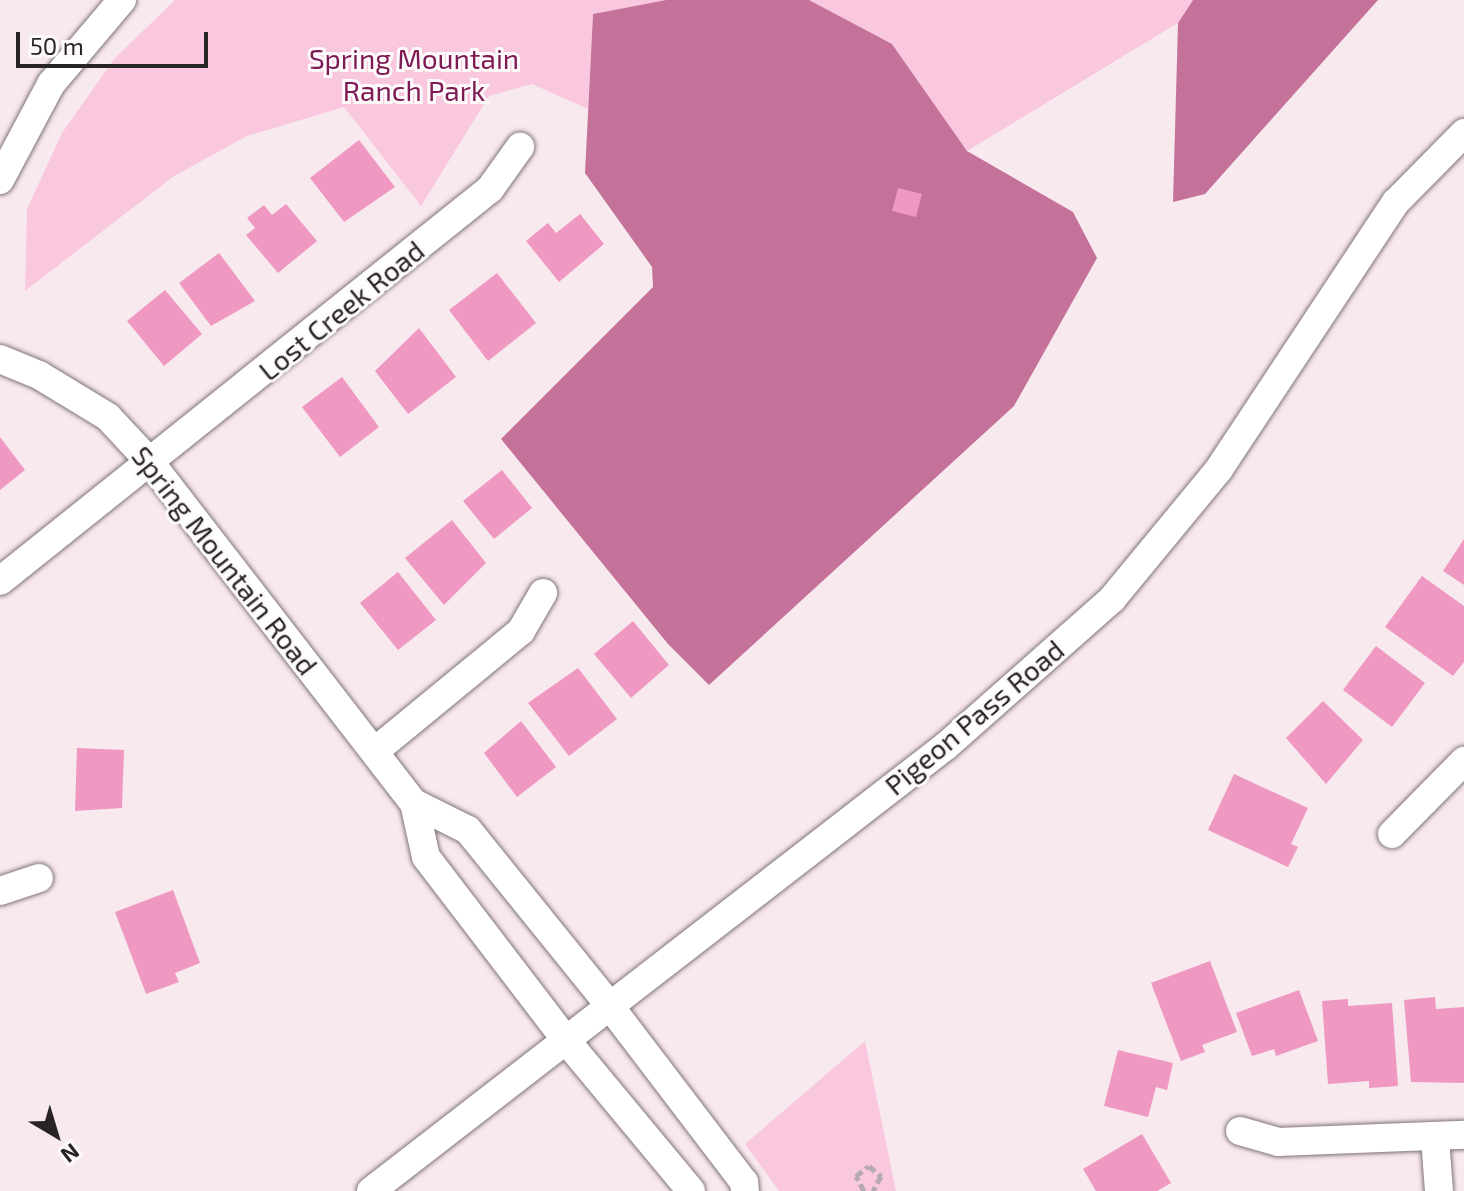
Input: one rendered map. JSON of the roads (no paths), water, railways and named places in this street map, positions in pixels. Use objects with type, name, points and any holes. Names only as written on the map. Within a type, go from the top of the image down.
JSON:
[{"type":"street","points":[[0,180],[51,84],[88,34],[122,0]]},
{"type":"street","name":"Pigeon Pass Road","points":[[371,1191],[946,746],[1112,599],[1219,469],[1396,202],[1464,133]]},
{"type":"street","name":"Lost Creek Road","points":[[0,581],[490,189],[520,147]]},
{"type":"street","name":"Spring Mountain Road","points":[[0,359],[39,375],[108,417],[150,462],[414,803],[426,857],[565,1039],[691,1191]]},
{"type":"street","points":[[375,751],[521,631],[543,593]]},
{"type":"street","points":[[1392,834],[1464,761]]},
{"type":"street","name":"Spring Mountain Road","points":[[414,803],[468,830],[609,1005],[744,1182],[745,1191]]},
{"type":"street","points":[[0,891],[39,878]]},
{"type":"street","points":[[1240,1131],[1278,1142],[1464,1135]]},
{"type":"street","points":[[1435,1138],[1439,1191]]},
{"type":"park label","name":"Spring Mountain Ranch Park","points":[[414,74]]}]
